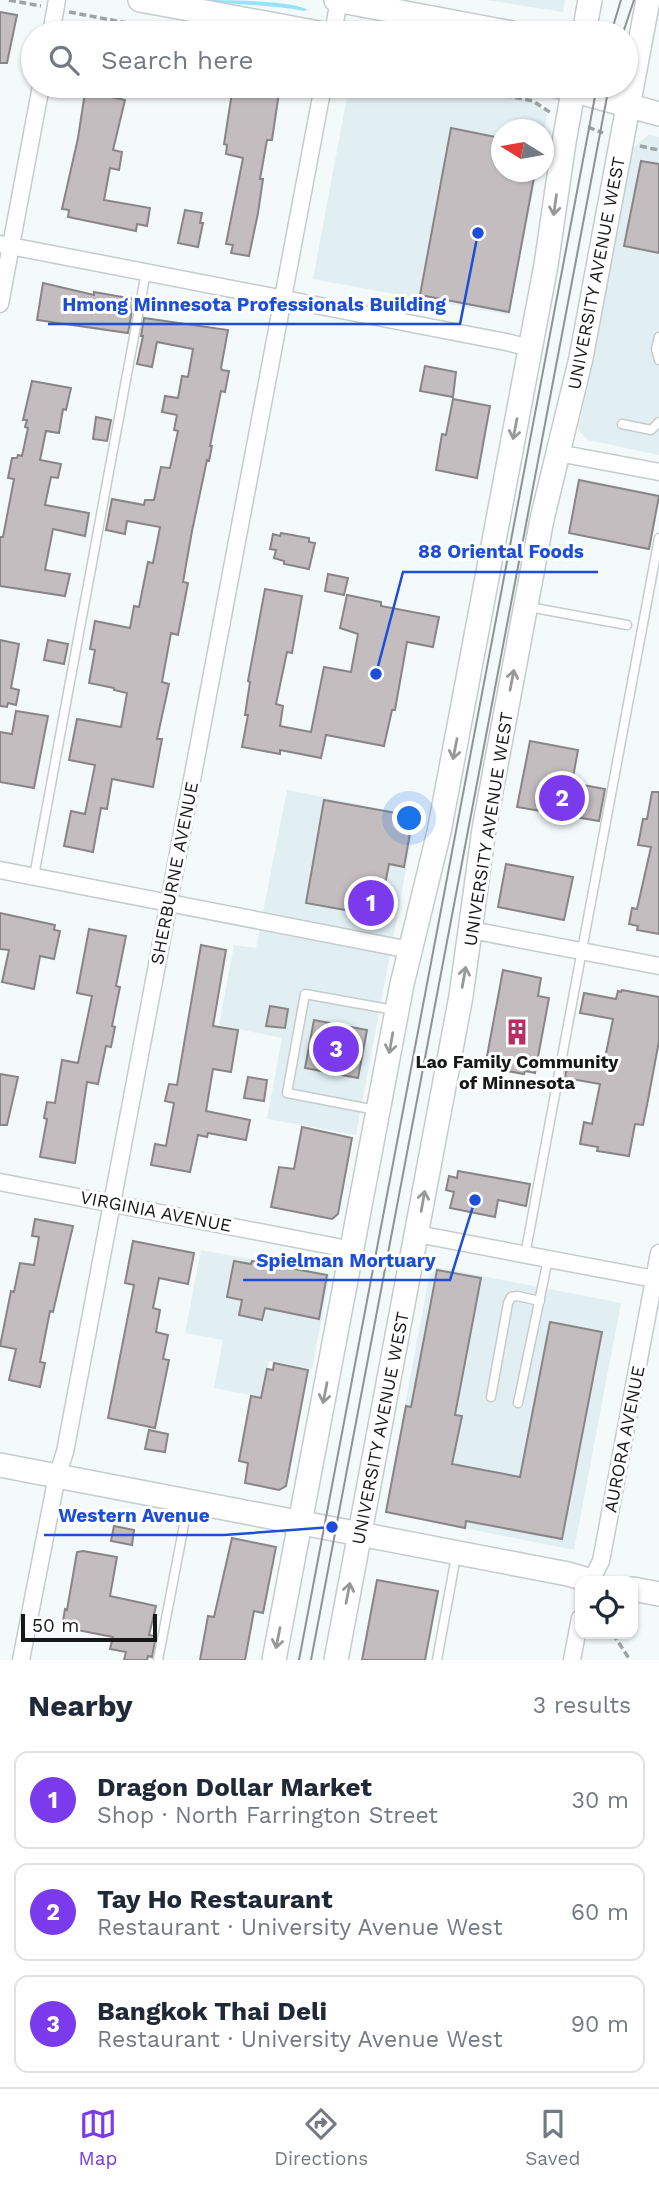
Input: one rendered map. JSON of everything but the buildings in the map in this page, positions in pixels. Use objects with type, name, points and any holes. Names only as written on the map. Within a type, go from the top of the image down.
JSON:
[{"type":"main road","points":[[140,0],[254,21]]},
{"type":"main road","points":[[338,0],[449,21]]},
{"type":"main road","points":[[586,21],[590,0]]},
{"type":"main road","name":"UNIVERSITY AVENUE WEST","points":[[640,62],[648,0]]},
{"type":"main road","points":[[274,1660],[397,1010],[439,832],[550,242],[567,98]]},
{"type":"main road","points":[[604,98],[659,114]]},
{"type":"main road","name":"UNIVERSITY AVENUE WEST","points":[[336,1660],[461,996],[484,829],[542,519],[581,358],[632,98]]},
{"type":"main road","points":[[0,1465],[575,1576]]},
{"type":"main road","points":[[638,1590],[659,1594]]},
{"type":"street","points":[[335,21],[338,0]]},
{"type":"street","points":[[0,304],[5,245],[38,98]]},
{"type":"street","name":"SHERBURNE AVENUE","points":[[21,1660],[113,1203],[321,98]]},
{"type":"street","points":[[5,245],[530,348]]},
{"type":"street","points":[[558,453],[659,472]]},
{"type":"street","points":[[0,870],[410,950]]},
{"type":"street","points":[[471,930],[659,966]]},
{"type":"street","name":"VIRGINIA AVENUE","points":[[0,1182],[353,1250]]},
{"type":"street","points":[[417,1234],[657,1280]]},
{"type":"street","name":"AURORA AVENUE","points":[[593,1576],[601,1560],[657,1280],[659,1253]]},
{"type":"street","points":[[572,1660],[576,1639]]},
{"type":"lane","points":[[34,876],[146,272]]},
{"type":"lane","points":[[659,337],[656,349],[659,360]]},
{"type":"lane","points":[[622,424],[651,430],[659,422]]},
{"type":"lane","points":[[525,1255],[659,538]]},
{"type":"lane","points":[[526,607],[627,625]]},
{"type":"lane","points":[[379,1111],[287,1093],[304,994],[397,1010]]},
{"type":"lane","points":[[518,1403],[548,1259]]},
{"type":"lane","points":[[491,1397],[511,1297],[540,1301]]},
{"type":"lane","points":[[158,1660],[188,1501]]},
{"type":"lane","points":[[437,1660],[457,1553]]},
{"type":"path","points":[[9,0],[56,4],[129,21]]},
{"type":"path","points":[[616,1639],[630,1660]]},
{"type":"shaded area","points":[[196,0],[272,2],[308,10],[304,11]]},
{"type":"shaded area","points":[[486,0],[565,0],[563,12]]},
{"type":"shaded area","points":[[347,98],[516,98],[532,101],[547,113],[546,119],[491,119],[491,182],[535,182],[509,315],[313,279]]},
{"type":"shaded area","points":[[648,135],[659,137],[659,455],[588,440],[578,430],[633,148]]},
{"type":"shaded area","points":[[287,790],[416,816],[356,1135],[267,1119],[282,1038],[219,1025],[234,945],[256,948]]},
{"type":"shaded area","points":[[201,1250],[330,1274],[312,1369],[269,1361],[261,1397],[214,1388],[223,1340],[185,1333]]},
{"type":"shaded area","points":[[431,1266],[621,1303],[574,1550],[385,1512]]},
{"type":"tram line","points":[[615,21],[621,0]]},
{"type":"tram line","points":[[627,21],[634,0]]},
{"type":"tram line","points":[[299,1660],[595,98]]},
{"type":"tram line","points":[[311,1660],[607,98]]},
{"type":"place","name":"Hmong Minnesota Professionals Building","points":[[478,233]]},
{"type":"place","name":"88 Oriental Foods","points":[[376,674]]},
{"type":"place","name":"Tay Ho Restaurant","points":[[562,798]]},
{"type":"place","name":"Dragon Dollar Market","points":[[371,903]]},
{"type":"place","name":"Lao Family Community of Minnesota","points":[[517,1032]]},
{"type":"place","name":"Bangkok Thai Deli","points":[[336,1049]]},
{"type":"place","name":"Spielman Mortuary","points":[[475,1200]]},
{"type":"place","name":"Western Avenue","points":[[332,1527]]}]
